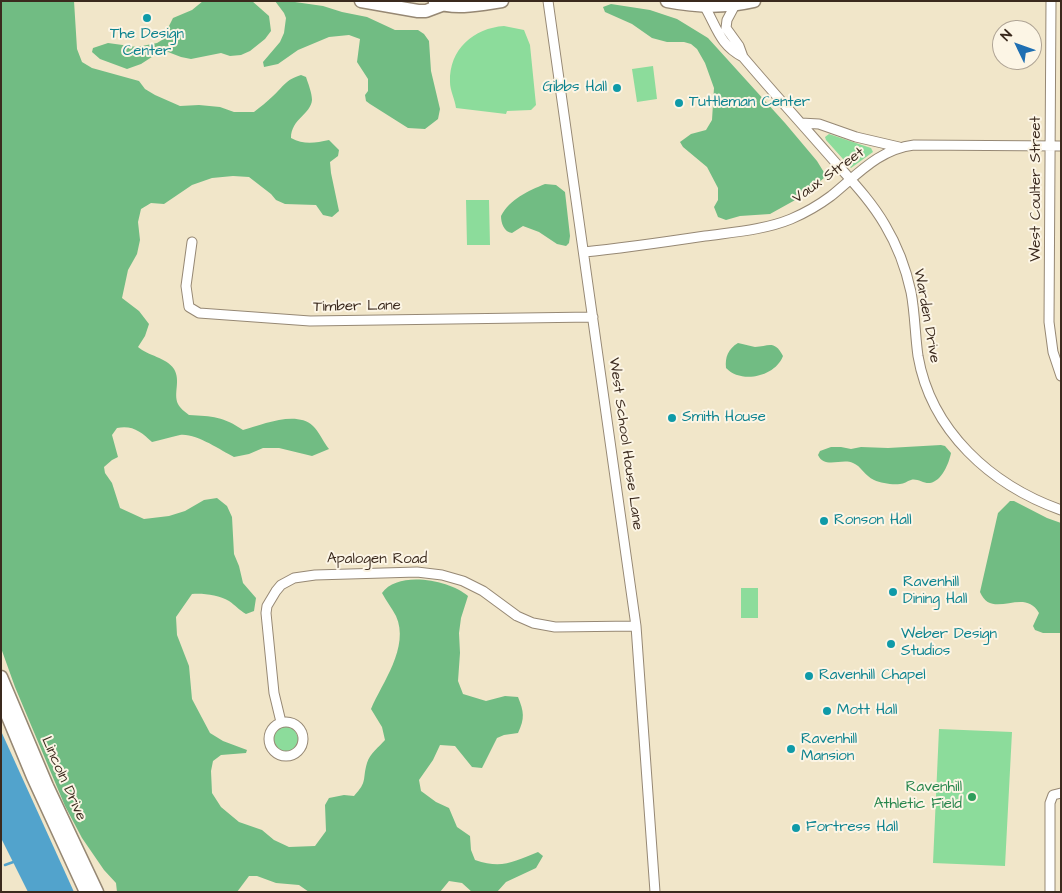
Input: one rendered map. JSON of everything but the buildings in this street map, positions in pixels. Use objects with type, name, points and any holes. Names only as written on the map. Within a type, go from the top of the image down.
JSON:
[{"type":"main road","points":[[362,1],[418,11],[426,11],[438,3],[474,4],[502,1]]},
{"type":"main road","points":[[667,1],[705,7],[735,5],[754,1]]},
{"type":"main road","name":"Lincoln Drive","points":[[1,677],[47,786],[97,892]]},
{"type":"main road","name":"Lincoln Drive","points":[[1,700],[32,777],[86,892]]},
{"type":"street","name":"West School House Lane","points":[[548,1],[636,626],[656,892]]},
{"type":"street","name":"West Coulter Street","points":[[1051,1],[1049,322],[1053,352],[1061,376]]},
{"type":"street","name":"Warden Drive","points":[[735,5],[727,20],[726,28],[739,46],[743,57],[880,216],[898,251],[911,291],[918,356],[922,373],[934,404],[947,428],[971,456],[995,476],[1028,495],[1061,510]]},
{"type":"street","name":"Warden Drive","points":[[705,7],[720,38],[732,52],[743,57]]},
{"type":"street","points":[[800,123],[819,124],[856,137],[899,147]]},
{"type":"street","name":"Vaux Street","points":[[584,252],[733,232],[782,222],[816,206],[880,155],[899,147],[914,145],[1061,146]]},
{"type":"street","name":"Timber Lane","points":[[192,242],[187,294],[189,307],[199,313],[310,321],[593,318]]},
{"type":"street","name":"Apalogen Road","points":[[281,722],[274,693],[266,613],[267,606],[276,591],[281,585],[294,578],[315,575],[431,573],[453,577],[472,585],[484,591],[517,616],[533,623],[555,626],[636,626]]},
{"type":"street","points":[[1050,892],[1050,803],[1057,794]]},
{"type":"green space","points":[[1,1],[74,1],[77,49],[82,62],[92,68],[139,81],[145,89],[180,106],[199,105],[220,107],[234,112],[254,112],[288,81],[301,75],[306,77],[311,94],[311,105],[297,121],[291,138],[300,142],[310,143],[329,140],[339,150],[338,156],[330,162],[339,211],[332,217],[323,215],[316,205],[285,204],[276,200],[249,177],[212,178],[192,185],[164,204],[151,203],[141,209],[138,222],[140,240],[137,254],[128,270],[122,298],[139,311],[149,324],[145,336],[138,347],[162,359],[174,369],[177,378],[176,396],[178,404],[189,415],[218,418],[230,422],[243,430],[279,420],[298,419],[306,421],[313,426],[329,449],[312,456],[279,448],[263,448],[249,454],[234,457],[208,443],[186,435],[152,442],[136,430],[123,427],[117,428],[112,435],[118,457],[104,467],[105,473],[112,483],[120,508],[144,519],[169,516],[185,511],[204,500],[217,498],[227,506],[232,517],[234,554],[243,583],[256,598],[254,611],[246,614],[221,597],[192,594],[176,617],[177,635],[189,666],[192,699],[210,733],[223,741],[247,750],[246,753],[221,755],[213,761],[211,771],[212,793],[221,807],[239,822],[262,830],[274,840],[289,847],[315,846],[326,831],[325,805],[329,798],[344,795],[354,796],[363,783],[368,759],[385,740],[382,727],[371,709],[393,664],[400,640],[396,616],[382,593],[390,586],[400,582],[424,580],[437,582],[460,590],[468,596],[461,618],[459,633],[458,681],[463,694],[486,701],[505,696],[518,697],[522,711],[522,723],[518,733],[497,738],[482,768],[472,767],[455,746],[440,745],[433,760],[419,780],[421,791],[436,802],[449,808],[457,827],[470,836],[471,850],[475,860],[484,863],[500,864],[538,852],[543,856],[536,868],[506,882],[497,892],[472,892],[462,883],[449,881],[440,892],[309,892],[299,885],[276,883],[257,876],[249,876],[237,892],[117,892],[116,883],[104,870],[82,838],[65,806],[15,687],[1,648]]},
{"type":"green space","points":[[203,1],[252,1],[269,16],[271,31],[265,39],[250,51],[241,55],[230,56],[221,53],[191,59],[168,52],[158,53],[141,64],[127,69],[100,59],[92,52],[93,48],[108,43],[137,47],[157,43],[162,40],[173,18],[192,10]]},
{"type":"green space","points":[[275,1],[323,6],[367,17],[395,30],[418,30],[424,34],[429,41],[431,71],[440,109],[438,119],[425,129],[408,128],[366,101],[365,95],[368,91],[368,79],[357,62],[360,39],[349,35],[329,37],[298,50],[278,64],[264,67],[263,62],[280,42],[284,33],[286,18]]},
{"type":"green space","points":[[611,4],[650,10],[677,19],[708,38],[817,161],[825,177],[806,194],[770,214],[740,216],[726,220],[718,217],[714,207],[718,200],[718,188],[707,167],[683,147],[680,142],[691,134],[706,130],[712,120],[714,88],[705,63],[697,49],[691,44],[667,42],[652,38],[632,24],[605,12],[603,7]]},
{"type":"green space","points":[[504,26],[524,30],[530,45],[536,105],[531,110],[507,111],[506,114],[456,108],[450,82],[451,70],[459,50],[473,36],[483,31]]},
{"type":"green space","points":[[653,66],[657,99],[637,102],[632,69]]},
{"type":"green space","points":[[829,134],[871,148],[873,152],[851,168],[826,140],[825,137]]},
{"type":"green space","points":[[545,184],[556,185],[565,192],[570,236],[569,243],[566,246],[557,244],[539,232],[523,226],[512,233],[509,232],[502,224],[501,216],[514,200]]},
{"type":"green space","points":[[466,200],[489,200],[490,245],[467,245]]},
{"type":"green space","points":[[738,343],[755,347],[774,346],[777,347],[783,356],[773,369],[765,373],[749,377],[740,376],[726,368],[728,354]]},
{"type":"green space","points":[[945,446],[951,453],[950,457],[947,466],[938,479],[930,483],[918,480],[910,480],[903,484],[880,482],[871,478],[853,463],[824,461],[818,455],[820,451],[831,447],[851,449],[861,447],[888,448]]},
{"type":"green space","points":[[1010,501],[1014,501],[1061,523],[1061,633],[1043,633],[1035,630],[1033,626],[1039,613],[1033,606],[1025,602],[992,604],[985,600],[980,592],[998,513]]},
{"type":"green space","points":[[741,588],[758,588],[758,618],[741,618]]},
{"type":"green space","points":[[285,724],[294,728],[299,740],[296,747],[287,753],[277,749],[273,737],[276,729]]},
{"type":"green space","name":"Ravenhill Athletic Field","points":[[939,729],[1012,732],[1005,866],[933,863]]},
{"type":"water","points":[[1,731],[74,892],[28,892],[1,838]]},
{"type":"waterway","points":[[5,865],[16,861]]},
{"type":"place","name":"The Design Center","points":[[147,18]]},
{"type":"place","name":"Gibbs Hall","points":[[617,88]]},
{"type":"place","name":"Tuttleman Center","points":[[679,103]]},
{"type":"place","name":"Smith House","points":[[672,418]]},
{"type":"place","name":"Ronson Hall","points":[[824,521]]},
{"type":"place","name":"Ravenhill Dining Hall","points":[[893,592]]},
{"type":"place","name":"Weber Design Studios","points":[[891,644]]},
{"type":"place","name":"Ravenhill Chapel","points":[[809,676]]},
{"type":"place","name":"Mott Hall","points":[[827,711]]},
{"type":"place","name":"Ravenhill Mansion","points":[[791,749]]},
{"type":"place","name":"Ravenhill Athletic Field","points":[[972,797]]},
{"type":"place","name":"Fortress Hall","points":[[796,828]]}]
